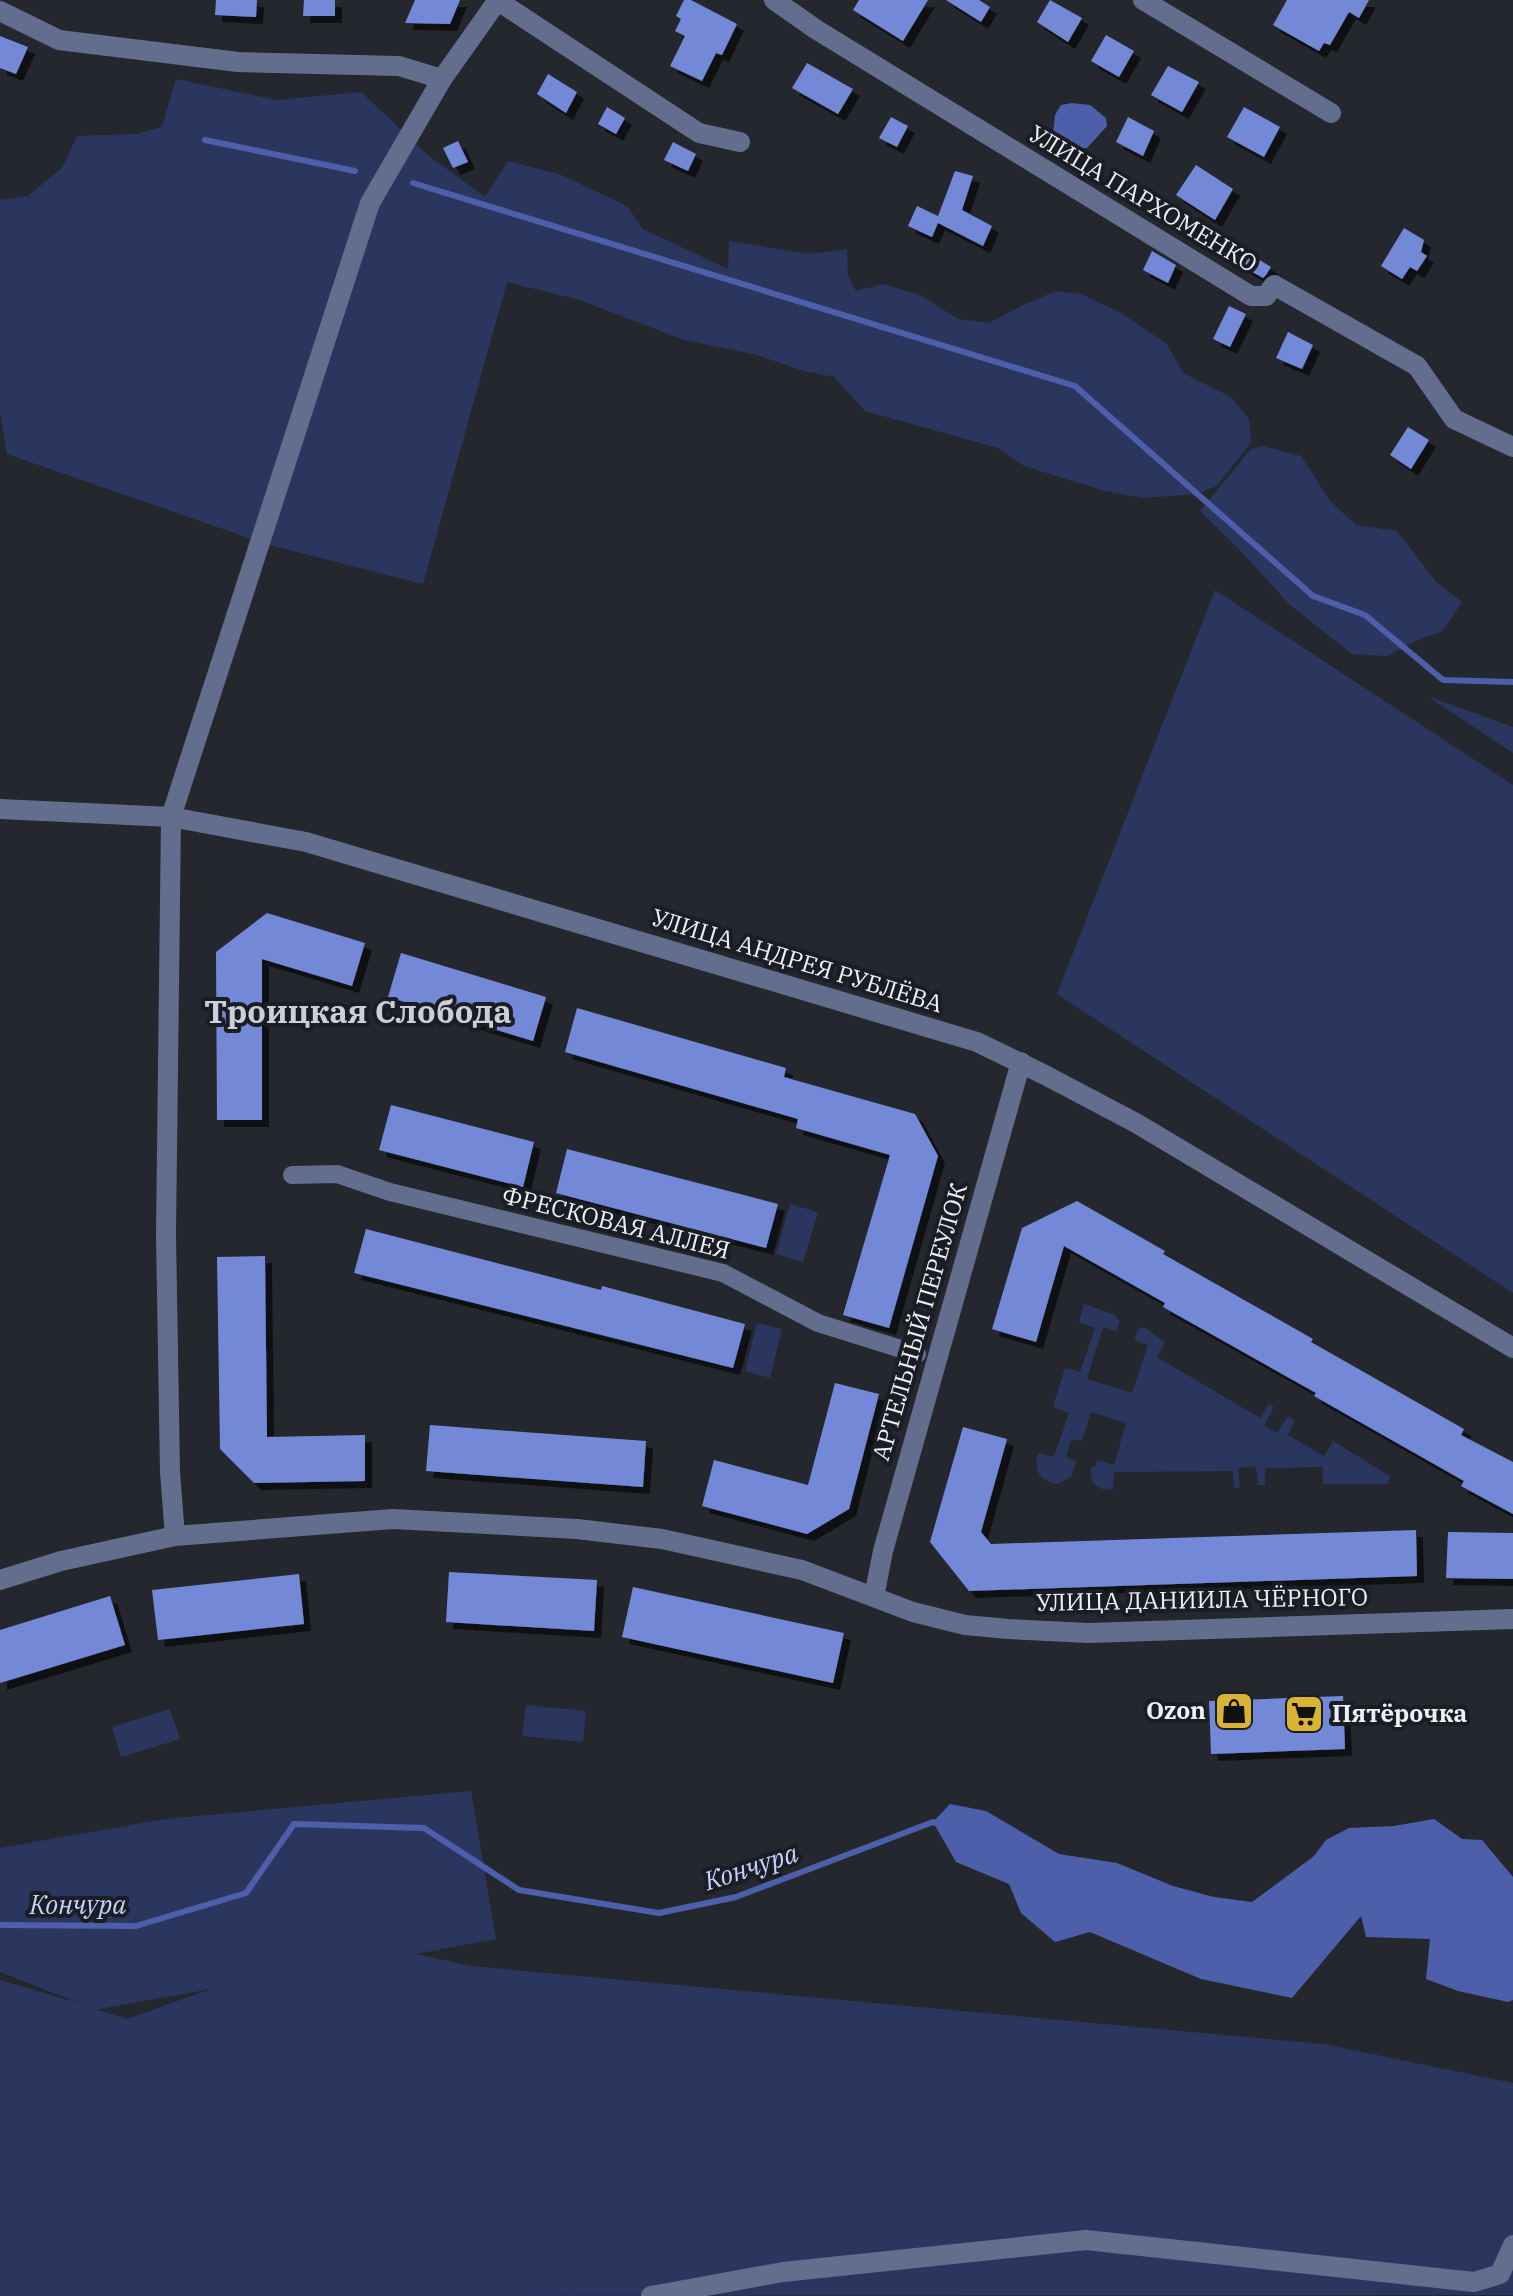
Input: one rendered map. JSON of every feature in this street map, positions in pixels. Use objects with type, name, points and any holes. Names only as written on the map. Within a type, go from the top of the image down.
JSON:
[{"type":"street","points":[[175,1536],[170,1472],[166,1234],[171,817],[370,203],[442,79],[498,0],[699,133],[740,142]]},
{"type":"street","name":"УЛИЦА ПАРХОМЕНКО","points":[[774,0],[817,30],[1251,296],[1266,296],[1274,285],[1417,366],[1454,419],[1513,447]]},
{"type":"street","points":[[1143,0],[1331,113]]},
{"type":"street","points":[[0,11],[59,40],[238,62],[399,66],[442,79]]},
{"type":"street","name":"УЛИЦА АНДРЕЯ РУБЛЁВА","points":[[0,809],[171,817],[306,842],[977,1042],[1136,1123],[1513,1348]]},
{"type":"street","name":"АРТЕЛЬНЫЙ ПЕРЕУЛОК","points":[[874,1597],[883,1551],[1021,1062]]},
{"type":"street","name":"ФРЕСКОВАЯ АЛЛЕЯ","points":[[292,1175],[337,1174],[390,1192],[723,1273],[818,1323],[917,1354]]},
{"type":"street","name":"УЛИЦА ДАНИИЛА ЧЁРНОГО","points":[[0,1580],[61,1561],[175,1536],[393,1519],[577,1529],[662,1539],[802,1570],[913,1612],[965,1625],[1089,1633],[1513,1619]]},
{"type":"street","points":[[651,2296],[783,2272],[1086,2240],[1474,2282],[1500,2274],[1513,2245]]},
{"type":"shaded area","points":[[176,79],[277,100],[361,92],[429,156],[485,197],[508,161],[559,174],[627,206],[643,229],[728,269],[729,241],[808,254],[847,249],[848,276],[856,291],[883,284],[920,295],[958,319],[989,323],[1056,291],[1081,294],[1121,313],[1167,344],[1183,373],[1231,397],[1249,419],[1251,442],[1217,486],[1197,494],[1143,498],[1105,491],[1024,466],[998,448],[865,411],[834,377],[804,371],[757,355],[681,339],[580,300],[507,282],[423,584],[269,545],[7,454],[0,411],[0,200],[28,196],[62,168],[77,136],[136,134],[162,127]]},
{"type":"shaded area","points":[[1061,105],[1090,105],[1106,118],[1107,126],[1087,148],[1068,146],[1053,134],[1055,115]]},
{"type":"shaded area","points":[[1262,446],[1301,456],[1330,501],[1356,525],[1397,531],[1437,583],[1462,602],[1442,632],[1422,638],[1387,656],[1352,654],[1289,604],[1200,511],[1251,449]]},
{"type":"shaded area","points":[[1215,590],[1513,785],[1513,1293],[1057,994]]},
{"type":"shaded area","points":[[1427,696],[1513,727],[1513,753]]},
{"type":"shaded area","points":[[790,1204],[818,1212],[803,1262],[776,1254]]},
{"type":"shaded area","points":[[1084,1304],[1115,1315],[1120,1322],[1116,1331],[1103,1327],[1087,1379],[1132,1393],[1148,1345],[1134,1340],[1138,1329],[1144,1327],[1165,1343],[1157,1357],[1260,1418],[1269,1404],[1274,1407],[1264,1426],[1277,1433],[1288,1416],[1295,1420],[1288,1435],[1324,1456],[1333,1441],[1390,1476],[1388,1484],[1323,1484],[1323,1467],[1265,1468],[1265,1485],[1258,1485],[1256,1466],[1238,1468],[1240,1487],[1234,1488],[1233,1471],[1114,1472],[1113,1489],[1103,1489],[1092,1481],[1092,1466],[1095,1467],[1097,1460],[1114,1465],[1126,1423],[1091,1412],[1082,1441],[1071,1439],[1066,1458],[1076,1461],[1072,1476],[1059,1484],[1047,1481],[1037,1470],[1038,1453],[1054,1457],[1069,1413],[1053,1407],[1065,1368],[1080,1372],[1095,1328],[1079,1322]]},
{"type":"shaded area","points":[[757,1323],[782,1329],[770,1378],[745,1371]]},
{"type":"shaded area","points":[[526,1705],[586,1711],[583,1742],[522,1736]]},
{"type":"shaded area","points":[[170,1709],[180,1739],[121,1757],[112,1727]]},
{"type":"shaded area","points":[[471,1791],[496,1939],[416,1954],[471,1966],[1323,2044],[1513,2083],[1513,2295],[0,2296],[0,1980],[82,2004],[0,1972],[0,1848],[165,1819]],"holes":[[[211,1989],[127,2019],[98,2010]]]},
{"type":"shaded area","points":[[950,1804],[986,1811],[1059,1854],[1117,1863],[1173,1886],[1214,1897],[1252,1902],[1314,1856],[1326,1840],[1349,1828],[1394,1826],[1434,1819],[1462,1839],[1482,1840],[1513,1877],[1513,2000],[1508,2002],[1458,1991],[1426,1979],[1430,1939],[1366,1937],[1361,1916],[1292,1998],[1201,1979],[1090,1932],[1055,1942],[1021,1913],[1009,1884],[956,1862],[933,1822]]},
{"type":"building","points":[[216,0],[257,0],[256,17],[215,15]]},
{"type":"building","points":[[304,0],[335,0],[335,16],[303,16]]},
{"type":"building","points":[[415,0],[460,0],[450,24],[405,23]]},
{"type":"building","points":[[684,0],[691,0],[737,24],[722,55],[716,53],[702,81],[670,66],[685,36],[675,31],[681,19],[676,16]]},
{"type":"building","points":[[859,0],[928,0],[903,41],[853,10]]},
{"type":"building","points":[[946,0],[979,0],[990,7],[981,22]]},
{"type":"building","points":[[1050,0],[1082,18],[1068,42],[1037,22]]},
{"type":"building","points":[[1287,0],[1369,0],[1359,18],[1349,12],[1330,45],[1324,43],[1319,51],[1273,25]]},
{"type":"building","points":[[1106,35],[1134,51],[1119,77],[1091,61]]},
{"type":"building","points":[[0,36],[28,47],[16,74],[0,68]]},
{"type":"building","points":[[807,63],[853,89],[838,114],[792,88]]},
{"type":"building","points":[[1168,66],[1199,82],[1182,112],[1151,95]]},
{"type":"building","points":[[548,74],[577,92],[566,113],[537,94]]},
{"type":"building","points":[[607,107],[625,118],[616,134],[598,124]]},
{"type":"building","points":[[1244,107],[1280,127],[1264,157],[1227,137]]},
{"type":"building","points":[[891,117],[908,126],[897,147],[879,138]]},
{"type":"building","points":[[1128,117],[1154,131],[1143,156],[1116,142]]},
{"type":"building","points":[[458,141],[468,162],[453,168],[443,148]]},
{"type":"building","points":[[673,142],[696,154],[688,171],[664,160]]},
{"type":"building","points":[[1196,165],[1233,189],[1215,220],[1176,195]]},
{"type":"building","points":[[955,171],[973,176],[962,210],[992,226],[983,246],[938,223],[932,237],[908,226],[917,206],[938,216]]},
{"type":"building","points":[[1404,228],[1424,240],[1421,252],[1427,256],[1417,271],[1410,267],[1402,279],[1381,266]]},
{"type":"building","points":[[1227,240],[1271,267],[1266,275],[1263,278],[1219,253]]},
{"type":"building","points":[[1152,251],[1176,265],[1168,283],[1143,270]]},
{"type":"building","points":[[1229,306],[1246,314],[1230,347],[1213,339]]},
{"type":"building","points":[[1288,332],[1313,345],[1302,369],[1276,358]]},
{"type":"building","points":[[1408,427],[1429,440],[1411,469],[1390,455]]},
{"type":"building","points":[[267,913],[365,943],[352,986],[262,959],[262,1120],[217,1120],[216,952]]},
{"type":"building","points":[[401,953],[546,997],[533,1041],[388,997]]},
{"type":"building","points":[[577,1008],[786,1068],[784,1077],[915,1114],[938,1156],[889,1328],[843,1315],[890,1155],[796,1128],[798,1119],[565,1052]]},
{"type":"building","points":[[391,1105],[534,1142],[523,1187],[379,1150]]},
{"type":"building","points":[[567,1149],[778,1204],[766,1248],[556,1193]]},
{"type":"building","points":[[1077,1201],[1313,1339],[1311,1342],[1464,1429],[1461,1435],[1513,1462],[1513,1514],[1461,1486],[1464,1481],[1314,1396],[1316,1393],[1163,1307],[1165,1303],[1064,1246],[1036,1342],[992,1329],[1022,1228]]},
{"type":"building","points":[[366,1229],[745,1324],[733,1368],[354,1273]]},
{"type":"building","points":[[265,1256],[267,1437],[365,1435],[365,1481],[254,1483],[220,1449],[217,1257]]},
{"type":"building","points":[[835,1383],[879,1394],[849,1509],[807,1534],[702,1506],[714,1460],[808,1485]]},
{"type":"building","points":[[430,1425],[646,1441],[643,1487],[426,1471]]},
{"type":"building","points":[[963,1427],[1007,1439],[981,1532],[991,1544],[1416,1530],[1417,1576],[969,1591],[930,1542]]},
{"type":"building","points":[[1448,1532],[1513,1533],[1513,1579],[1446,1578]]},
{"type":"building","points":[[449,1572],[597,1580],[594,1631],[446,1622]]},
{"type":"building","points":[[299,1574],[304,1624],[158,1640],[152,1590]]},
{"type":"building","points":[[633,1587],[844,1633],[833,1683],[622,1637]]},
{"type":"building","points":[[110,1596],[125,1645],[0,1683],[0,1630]]},
{"type":"building","points":[[1343,1696],[1345,1749],[1211,1754],[1209,1701]]},
{"type":"waterway","points":[[205,140],[355,171]]},
{"type":"waterway","points":[[413,183],[1075,386],[1313,596],[1365,615],[1443,680],[1513,682]]},
{"type":"waterway","name":"Кончура","points":[[0,1925],[136,1926],[246,1893],[294,1824],[424,1828],[519,1890],[659,1913],[736,1897],[933,1822],[940,1825]]},
{"type":"place","name":"Ozon","points":[[1234,1711]]},
{"type":"place","name":"Пятёрочка","points":[[1304,1714]]},
{"type":"district","name":"Троицкая Слобода","points":[[358,1012]]}]
